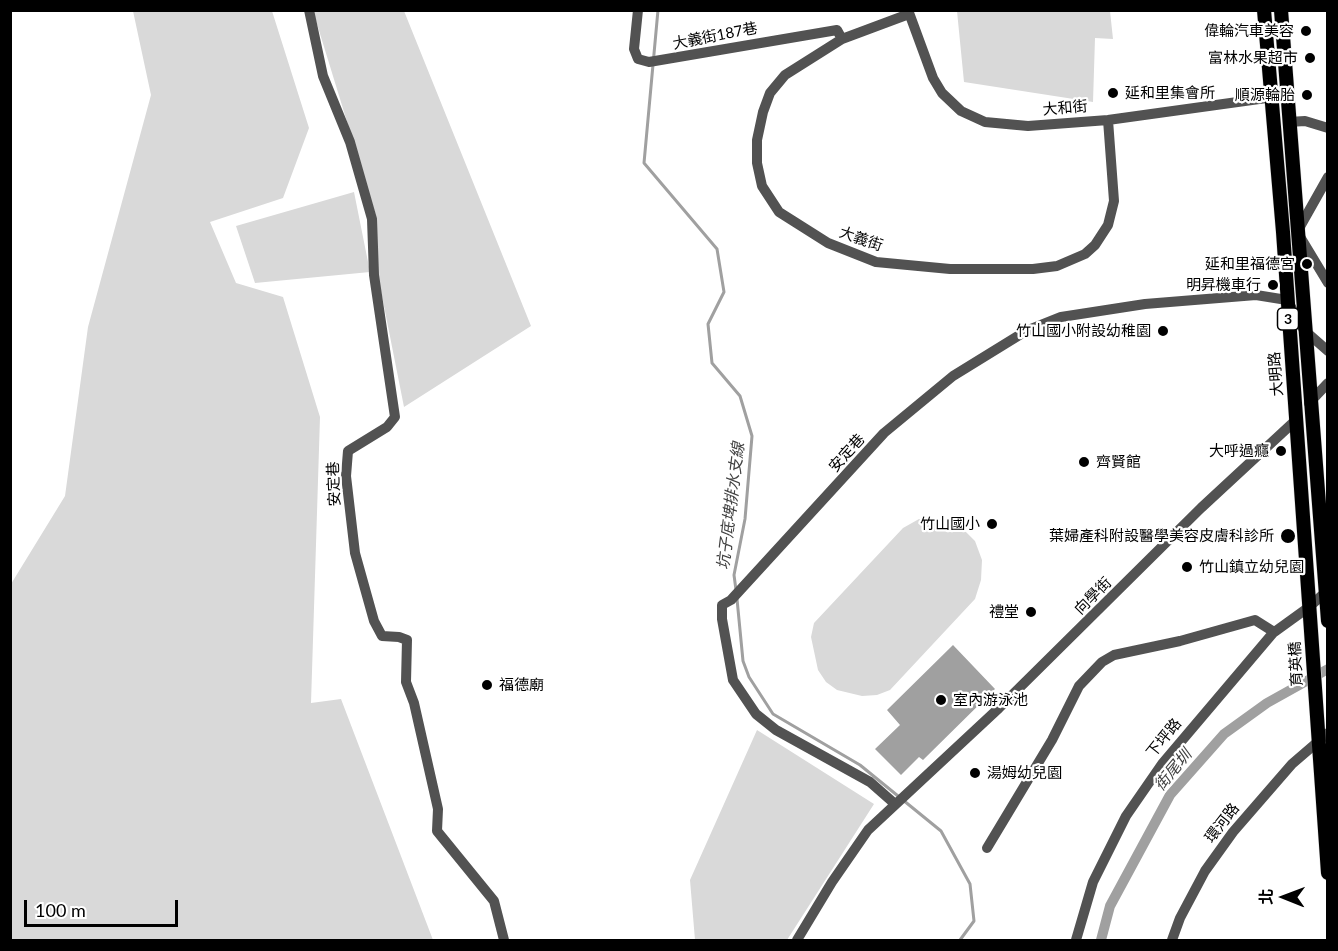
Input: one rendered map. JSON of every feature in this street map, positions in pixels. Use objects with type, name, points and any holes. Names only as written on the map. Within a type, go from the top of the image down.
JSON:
[{"type":"main road","name":"大明路","points":[[1264,10],[1272,99],[1304,330],[1328,621]]},
{"type":"main road","name":"大明路","points":[[1281,10],[1289,122],[1290,232],[1287,300],[1311,628]]},
{"type":"main road","name":"育英橋","points":[[1311,628],[1314,697],[1325,741]]},
{"type":"main road","name":"3","points":[[1325,741],[1328,873]]},
{"type":"street","name":"安定巷","points":[[309,10],[323,76],[350,142],[372,219],[374,275],[395,417],[379,432],[348,452],[346,476],[355,553],[374,621],[382,636],[407,640],[406,682],[414,703],[438,809],[437,831],[494,901],[504,940]]},
{"type":"street","name":"大義街187巷","points":[[639,10],[634,49],[639,59],[655,62],[837,30],[842,39]]},
{"type":"street","name":"大和街","points":[[909,12],[937,86],[954,105],[968,115],[994,123],[1028,126],[1108,120],[1288,95]]},
{"type":"street","name":"大義街","points":[[909,12],[842,39],[785,75],[770,93],[757,140],[757,163],[762,186],[779,212],[828,243],[876,262],[950,269],[1033,269],[1057,266],[1085,254],[1095,245],[1108,225],[1114,201],[1108,120]]},
{"type":"street","points":[[1289,122],[1305,121],[1328,128]]},
{"type":"street","points":[[1328,177],[1290,232],[1328,283]]},
{"type":"street","name":"安定巷","points":[[895,804],[861,776],[776,730],[756,714],[733,680],[722,620],[722,606],[731,600],[884,433],[953,376],[1026,331],[1062,317],[1145,304],[1236,296],[1287,300]]},
{"type":"street","points":[[1287,300],[1304,330],[1328,351]]},
{"type":"street","points":[[1309,403],[1328,383]]},
{"type":"street","name":"向學街","points":[[895,804],[999,708],[1201,508],[1296,420]]},
{"type":"street","name":"下坪路","points":[[1076,940],[1093,882],[1126,816],[1162,764],[1274,632],[1309,607],[1326,591]]},
{"type":"street","points":[[987,848],[1052,741],[1079,686],[1102,662],[1114,655],[1180,641],[1255,620],[1274,632]]},
{"type":"street","name":"環河路","points":[[1172,940],[1180,918],[1205,871],[1233,832],[1279,778],[1325,741]]},
{"type":"street","points":[[797,940],[832,882],[868,830],[895,804]]},
{"type":"shaded area","points":[[133,11],[272,11],[309,128],[283,198],[210,222],[236,283],[283,297],[320,417],[311,703],[341,699],[433,940],[11,940],[11,584],[65,496],[88,327],[151,95]]},
{"type":"shaded area","points":[[313,11],[404,11],[531,326],[404,407],[378,276],[376,216]]},
{"type":"shaded area","points":[[957,11],[1110,11],[1113,39],[1095,38],[1093,102],[964,82]]},
{"type":"shaded area","points":[[354,192],[370,272],[255,283],[236,226]]},
{"type":"shaded area","points":[[919,519],[948,521],[962,528],[975,541],[982,560],[981,580],[975,599],[890,690],[877,695],[862,696],[837,690],[826,682],[818,670],[811,637],[814,623],[903,528]]},
{"type":"shaded area","name":"室內游泳池","points":[[953,645],[995,689],[923,760],[919,757],[901,775],[875,749],[900,725],[887,710]]},
{"type":"shaded area","points":[[757,730],[874,804],[787,940],[695,940],[690,880]]},
{"type":"waterway","name":"坑子底埤排水支線","points":[[658,10],[644,163],[717,249],[724,292],[708,324],[712,363],[740,396],[752,436],[745,519],[734,575],[736,590]]},
{"type":"waterway","name":"坑子底埤排水支線","points":[[737,599],[743,661],[749,677],[773,714],[860,765],[941,831],[970,884],[974,921],[960,940]]},
{"type":"waterway","name":"街尾圳","points":[[1101,940],[1110,906],[1170,795],[1224,734],[1267,703],[1328,669]]},
{"type":"place","name":"偉輪汽車美容","points":[[1306,31]]},
{"type":"place","name":"富林水果超市","points":[[1310,58]]},
{"type":"place","name":"延和里集會所","points":[[1113,93]]},
{"type":"place","name":"順源輪胎","points":[[1307,95]]},
{"type":"place","name":"延和里福德宮","points":[[1307,264]]},
{"type":"place","name":"明昇機車行","points":[[1273,285]]},
{"type":"place","name":"竹山國小附設幼稚園","points":[[1163,331]]},
{"type":"place","name":"大呼過癮","points":[[1281,451]]},
{"type":"place","name":"齊賢館","points":[[1084,462]]},
{"type":"place","name":"竹山國小","points":[[992,524]]},
{"type":"place","name":"葉婦產科附設醫學美容皮膚科診所","points":[[1288,536]]},
{"type":"place","name":"竹山鎮立幼兒園","points":[[1187,567]]},
{"type":"place","name":"禮堂","points":[[1031,612]]},
{"type":"place","name":"福德廟","points":[[487,685]]},
{"type":"place","name":"室內游泳池","points":[[941,700]]},
{"type":"place","name":"湯姆幼兒園","points":[[975,773]]}]
